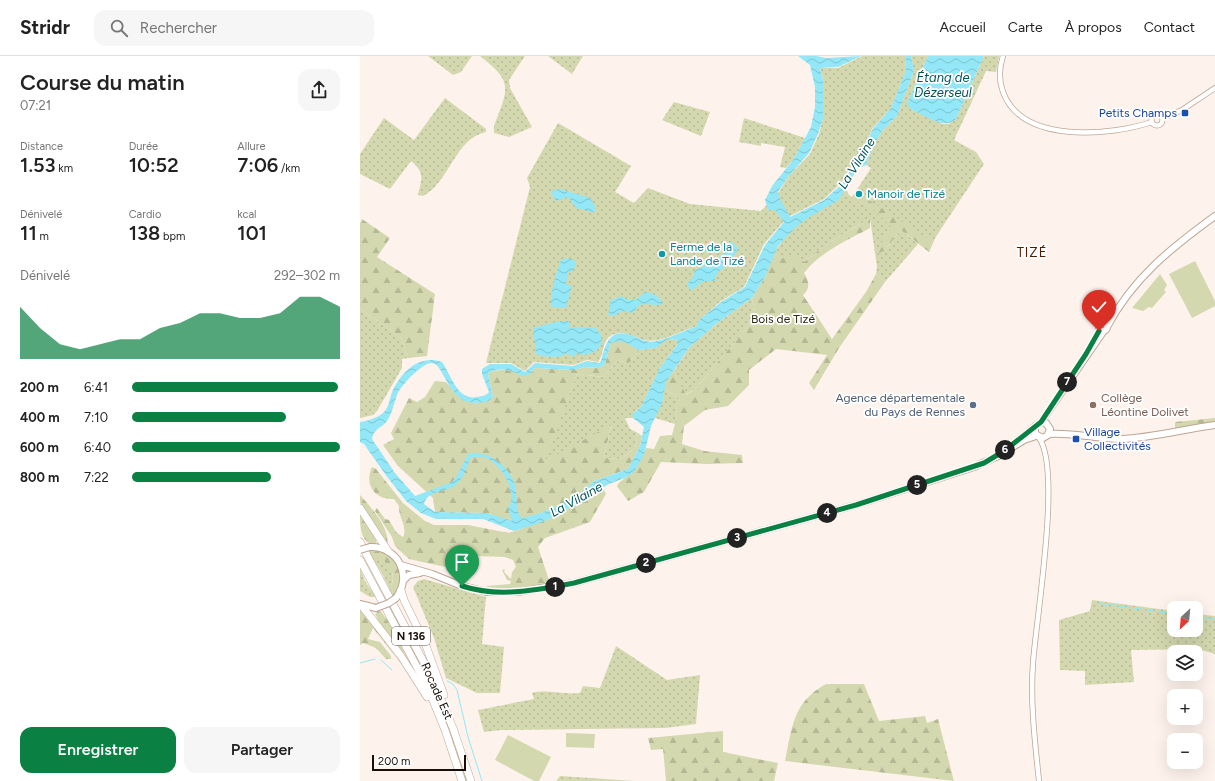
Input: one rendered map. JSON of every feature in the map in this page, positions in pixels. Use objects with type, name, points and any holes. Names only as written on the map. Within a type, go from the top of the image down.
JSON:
[{"type":"highway","points":[[360,508],[388,551]]},
{"type":"highway","name":"Rocade Est","points":[[360,542],[427,667],[454,733],[471,781]]},
{"type":"highway","name":"Rocade Est","points":[[360,560],[420,671],[449,741],[462,781]]},
{"type":"highway","points":[[401,590],[404,600],[430,654],[455,728],[454,733]]},
{"type":"highway","points":[[361,605],[418,680],[444,735],[449,741]]},
{"type":"main road","points":[[984,463],[1004,451],[1041,422],[1103,328],[1131,290],[1163,255],[1215,216]]},
{"type":"main road","points":[[1200,228],[1215,219]]},
{"type":"main road","points":[[1048,435],[1050,409]]},
{"type":"main road","points":[[1041,422],[1068,434]]},
{"type":"main road","points":[[401,565],[432,574],[462,586],[487,592],[517,592],[567,584],[856,505],[984,463],[1024,440],[1048,435],[1068,434],[1097,438],[1132,438],[1215,425]]},
{"type":"main road","points":[[1034,427],[1034,432],[1038,437]]},
{"type":"main road","points":[[360,550],[370,547],[388,551],[396,557],[401,565],[404,580],[401,590],[396,598],[389,603],[376,608],[361,605]]},
{"type":"main road","points":[[404,580],[414,573],[432,574]]},
{"type":"street","points":[[1003,56],[1000,79],[1005,96],[1018,115],[1032,124],[1047,128],[1100,132],[1136,127],[1152,122]]},
{"type":"street","points":[[1163,118],[1182,110],[1215,88]]},
{"type":"street","points":[[1152,122],[1152,118],[1155,115],[1159,115],[1163,118]]},
{"type":"street","points":[[1152,122],[1154,125],[1159,126],[1163,122],[1163,118]]},
{"type":"street","points":[[1039,781],[1034,719],[1033,662],[1043,575],[1049,476],[1045,446],[1048,435]]},
{"type":"street","points":[[1038,437],[1045,446]]},
{"type":"green space","points":[[428,56],[472,56],[461,72],[453,75]]},
{"type":"green space","points":[[480,56],[525,56],[509,80],[510,88],[532,127],[509,137],[494,133],[494,125],[504,97],[504,82],[496,70]]},
{"type":"green space","points":[[548,56],[583,56],[572,74]]},
{"type":"green space","points":[[862,56],[905,56],[906,71],[891,108],[872,129],[866,143],[841,183],[824,199],[790,216],[783,222],[764,244],[744,287],[721,301],[699,320],[697,326],[671,336],[650,341],[622,333],[613,334],[607,340],[598,362],[587,360],[573,365],[534,362],[525,371],[511,363],[486,363],[530,187],[527,178],[558,123],[631,166],[615,192],[634,203],[648,188],[690,204],[761,211],[779,192],[788,177],[810,154],[819,134],[823,119],[823,79],[820,68],[838,68]]},
{"type":"green space","points":[[911,56],[928,56],[908,101],[912,110],[943,124],[949,124],[956,119],[984,56],[999,56],[996,72],[986,71],[954,140],[976,152],[984,164],[935,238],[929,252],[900,228],[884,251],[901,230],[918,244],[885,282],[876,274],[877,267],[870,218],[827,244],[804,262],[780,259],[774,253],[793,230],[807,218],[833,203],[846,188],[849,195],[852,197],[871,168],[866,165],[874,144],[883,130],[897,116],[914,71]]},
{"type":"green space","points":[[445,98],[486,129],[486,132],[475,136],[466,143],[440,181],[432,190],[423,196],[418,195],[421,184],[421,176],[419,169],[411,161],[390,189],[360,174],[360,154],[384,118],[414,140]]},
{"type":"green space","points":[[674,102],[710,112],[701,136],[662,120]]},
{"type":"green space","points":[[744,118],[805,138],[793,160],[786,168],[780,167],[785,147],[761,143],[761,146],[739,142]]},
{"type":"green space","points":[[855,192],[893,215],[920,235],[934,240],[929,252],[901,230],[884,251],[875,254],[891,227],[875,211],[851,199]]},
{"type":"green space","name":"Bois de Tizé","points":[[870,218],[870,228],[826,253],[804,273],[807,279],[808,287],[803,295],[832,339],[866,292],[876,274],[885,282],[839,348],[814,390],[809,383],[827,355],[776,349],[749,370],[749,385],[728,406],[705,410],[684,426],[682,444],[704,451],[742,455],[743,463],[707,464],[661,462],[644,492],[628,501],[617,486],[618,484],[627,477],[636,466],[646,448],[654,449],[660,436],[672,435],[677,416],[675,411],[680,399],[664,389],[666,380],[674,371],[686,395],[695,389],[749,325],[755,312],[752,298],[765,277],[774,253],[780,259],[797,254],[804,262],[827,244]]},
{"type":"green space","points":[[362,219],[390,238],[377,257],[435,294],[427,356],[408,358],[401,338],[360,309],[360,223]]},
{"type":"green space","points":[[1195,261],[1215,301],[1215,306],[1192,318],[1169,274]]},
{"type":"green space","points":[[1160,274],[1167,285],[1164,290],[1166,292],[1152,308],[1149,307],[1143,311],[1132,308]]},
{"type":"green space","points":[[752,298],[755,312],[749,325],[695,389],[685,395],[674,371],[689,348],[716,324]]},
{"type":"green space","points":[[360,309],[401,338],[408,358],[402,359],[402,368],[377,411],[373,415],[360,418]]},
{"type":"green space","points":[[668,339],[677,340],[677,345],[660,368],[641,407],[634,412],[633,418],[625,418],[630,429],[638,433],[635,448],[621,459],[604,458],[611,426],[544,462],[577,374],[604,377],[617,361],[629,363],[639,350],[656,348]]},
{"type":"green space","points":[[618,340],[625,342],[639,350],[629,363],[617,361],[604,377],[577,374],[545,461],[611,425],[604,458],[621,459],[635,448],[638,433],[642,436],[640,446],[628,469],[594,481],[578,495],[541,513],[512,522],[487,513],[435,512],[433,498],[398,466],[383,445],[394,439],[391,433],[409,398],[417,402],[425,397],[435,381],[446,382],[465,400],[479,403],[493,397],[488,374],[498,370],[508,370],[529,375],[535,368],[574,370],[584,367],[599,368],[605,364],[611,343]]},
{"type":"green space","points":[[664,389],[680,399],[675,411],[677,416],[675,424],[655,418],[663,399]]},
{"type":"green space","points":[[1215,418],[1215,423],[1175,428],[1175,422]]},
{"type":"green space","points":[[372,467],[376,469],[403,503],[425,521],[434,525],[468,525],[509,533],[552,518],[603,488],[606,494],[590,522],[545,538],[538,547],[550,583],[536,587],[507,590],[498,589],[486,586],[510,584],[511,581],[507,580],[502,570],[505,569],[504,572],[511,579],[512,572],[516,567],[513,560],[505,557],[476,556],[464,551],[459,570],[409,559],[395,546],[392,537],[375,511],[377,508],[385,519],[389,520],[396,532],[403,537],[404,526],[399,506],[394,499],[381,497],[372,490],[369,479]]},
{"type":"green space","points":[[360,495],[374,511],[383,525],[386,531],[387,544],[360,502]]},
{"type":"green space","points":[[360,512],[375,536],[377,545],[367,542],[364,538],[360,523]]},
{"type":"green space","points":[[368,551],[376,551],[378,559],[387,563],[392,570],[393,579],[390,588],[395,594],[393,596],[382,573]]},
{"type":"green space","points":[[376,551],[390,556],[398,567],[400,580],[395,594],[390,588],[393,580],[393,573],[384,561],[374,560],[372,554]]},
{"type":"green space","points":[[360,568],[365,581],[376,597],[370,597],[360,591]]},
{"type":"green space","points":[[424,579],[486,597],[482,644],[504,647],[500,693],[477,693],[446,678],[434,638],[413,587],[418,581]]},
{"type":"green space","points":[[1092,600],[1167,610],[1167,637],[1203,637],[1203,615],[1215,616],[1215,654],[1203,650],[1203,645],[1167,645],[1167,649],[1131,650],[1134,682],[1085,685],[1085,671],[1060,670],[1059,620],[1090,611]]},
{"type":"green space","points":[[391,606],[414,649],[434,692],[468,781],[465,781],[389,608]]},
{"type":"green space","points":[[360,610],[365,614],[406,670],[373,628],[368,639],[380,642],[391,656],[391,659],[386,659],[376,648],[363,643],[360,645]]},
{"type":"green space","points":[[380,610],[394,630],[407,658],[379,622],[375,614]]},
{"type":"green space","points":[[616,646],[667,680],[700,675],[696,724],[665,728],[501,730],[484,732],[478,710],[534,699],[532,693],[537,692],[580,693],[583,686],[600,688]]},
{"type":"green space","points":[[826,684],[864,684],[879,721],[925,716],[927,723],[938,719],[954,781],[785,761],[792,726],[800,707],[815,691]]},
{"type":"green space","points":[[723,731],[723,752],[778,763],[774,781],[666,781],[663,749],[651,750],[648,738]]},
{"type":"green space","points":[[566,733],[595,734],[594,748],[566,747]]},
{"type":"green space","points":[[508,735],[551,757],[539,781],[534,781],[495,760]]},
{"type":"green space","points":[[560,776],[635,781],[556,781]]},
{"type":"water","name":"La Vilaine","points":[[798,56],[817,56],[826,58],[861,56],[838,67],[820,68],[823,80],[823,119],[818,134],[809,153],[788,177],[778,192],[780,199],[790,217],[824,200],[842,184],[867,143],[872,130],[891,108],[906,71],[905,56],[911,56],[914,71],[897,116],[883,130],[874,144],[866,165],[862,167],[859,166],[839,200],[808,218],[795,228],[778,246],[765,277],[752,298],[716,324],[689,348],[666,382],[662,404],[651,426],[644,455],[634,472],[627,477],[609,484],[552,518],[514,531],[483,519],[436,519],[421,513],[406,501],[364,444],[360,442],[360,422],[375,418],[385,411],[401,376],[419,362],[434,360],[442,362],[455,386],[464,395],[470,397],[482,396],[489,392],[482,374],[482,369],[490,364],[511,364],[525,372],[535,363],[573,366],[587,361],[599,363],[605,347],[611,337],[615,334],[628,334],[651,342],[661,340],[697,326],[699,320],[721,302],[745,287],[765,245],[784,222],[775,210],[768,210],[765,200],[772,186],[793,160],[811,127],[815,107],[815,87],[810,65]],"holes":[[[668,339],[677,340],[677,345],[660,368],[641,407],[632,414],[633,418],[644,427],[640,446],[628,469],[594,481],[578,495],[541,513],[522,518],[518,511],[515,485],[508,471],[496,460],[483,454],[468,454],[457,476],[452,482],[415,496],[395,473],[372,439],[376,430],[385,424],[389,418],[397,395],[402,386],[412,375],[428,364],[432,363],[436,365],[454,392],[461,399],[469,402],[480,403],[488,401],[493,397],[488,374],[497,370],[514,372],[522,376],[529,375],[535,368],[574,370],[584,367],[599,368],[605,364],[611,343],[619,341],[639,350],[656,348]],[[473,457],[483,457],[496,464],[506,478],[511,494],[511,502],[508,509],[512,521],[487,513],[435,512],[424,504],[426,499],[434,493],[449,489],[457,484],[470,459]]]},
{"type":"water","name":"Étang de Dézerseul","points":[[928,56],[984,56],[956,119],[951,122],[940,123],[934,121],[912,110],[908,106],[908,101]]},
{"type":"water","points":[[560,189],[590,198],[595,206],[595,212],[577,209],[568,197],[556,201],[551,193],[553,190]]},
{"type":"water","points":[[730,242],[735,244],[738,249],[728,265],[718,272],[714,281],[704,281],[690,290],[687,284],[693,277],[695,270],[721,256]]},
{"type":"water","points":[[567,258],[574,260],[576,263],[573,271],[568,273],[566,284],[572,286],[566,308],[551,307],[552,290],[557,270],[561,260]]},
{"type":"water","points":[[645,292],[656,295],[663,304],[643,304],[640,305],[633,313],[623,311],[613,316],[608,315],[611,300],[622,296],[627,300],[636,300]]},
{"type":"water","points":[[560,321],[569,321],[570,327],[596,328],[601,335],[602,343],[598,349],[593,352],[579,355],[578,352],[573,357],[567,353],[557,357],[548,357],[536,354],[533,328]]},
{"type":"waterway","points":[[1099,603],[1167,613]]},
{"type":"waterway","points":[[1203,618],[1215,619]]},
{"type":"waterway","points":[[360,663],[375,659]]},
{"type":"waterway","points":[[381,660],[392,670]]},
{"type":"waterway","points":[[447,681],[453,684],[457,690],[468,737],[482,781]]},
{"type":"place","name":"Petits Champs","points":[[1185,113]]},
{"type":"place","name":"Manoir de Tizé","points":[[859,194]]},
{"type":"place","name":"Ferme de la Lande de Tizé","points":[[662,254]]},
{"type":"place","name":"Agence départementale du Pays de Rennes","points":[[973,405]]},
{"type":"place","name":"Collège Léontine Dolivet","points":[[1093,405]]},
{"type":"place","name":"Village Collectivités","points":[[1076,439]]},
{"type":"district","name":"TIZÉ","points":[[1032,252]]},
{"type":"route","points":[[462,586],[479,591],[508,593],[537,590],[574,583],[856,505],[984,463],[1004,451],[1037,423],[1041,422],[1086,354],[1099,331]]}]
